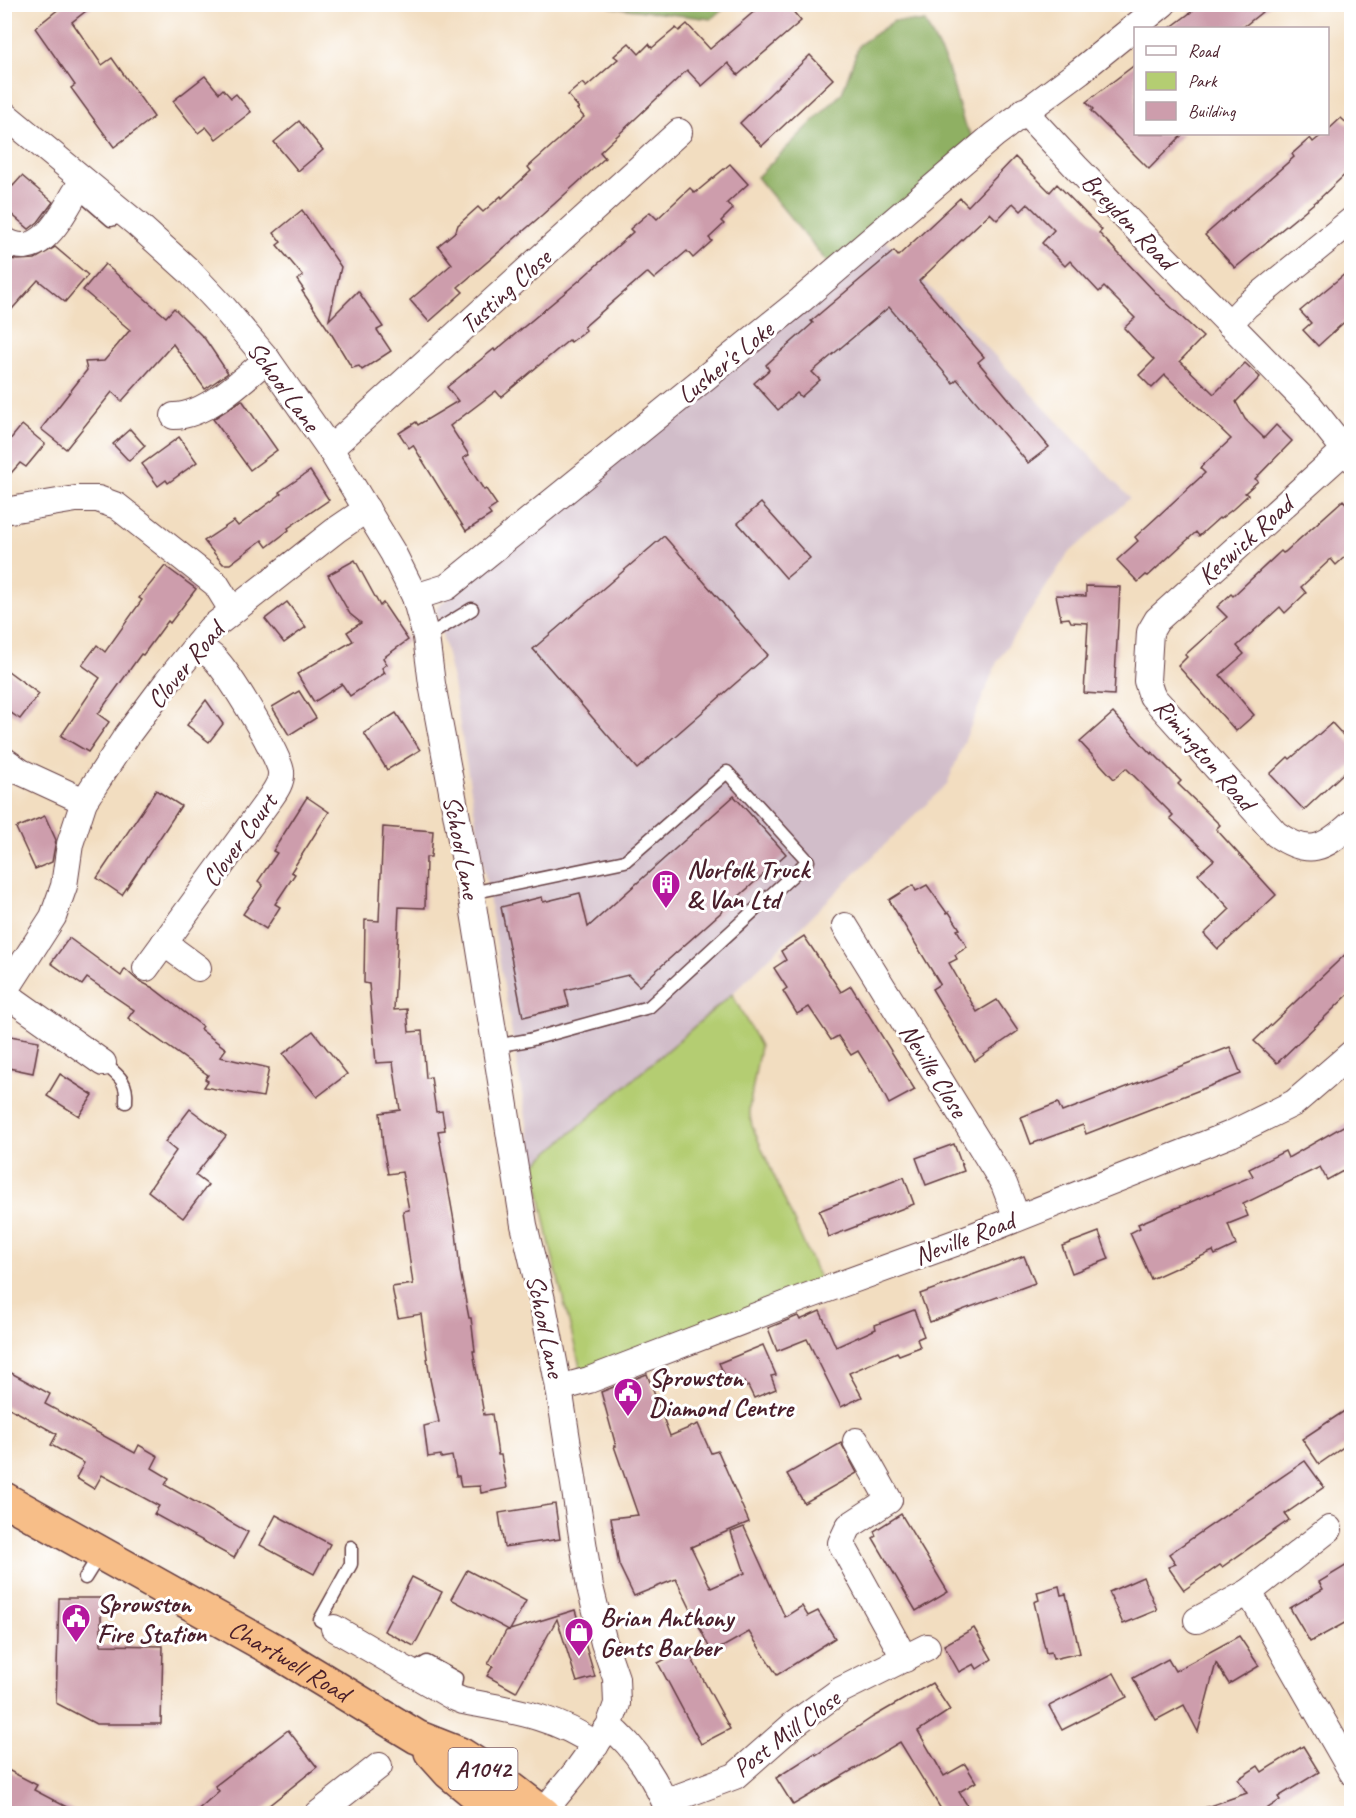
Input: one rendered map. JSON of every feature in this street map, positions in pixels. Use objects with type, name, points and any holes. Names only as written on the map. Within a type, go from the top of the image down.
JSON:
[{"type":"highway","name":"Chartwell Road","points":[[4,1499],[93,1565],[272,1650],[417,1737],[460,1754],[496,1777],[543,1813]]},
{"type":"highway","name":"Chartwell Road","points":[[417,1737],[449,1772],[500,1814]]},
{"type":"street","points":[[1135,27],[1163,4]]},
{"type":"street","points":[[1024,111],[1080,71],[1134,27]]},
{"type":"street","name":"Breydon Road","points":[[1024,111],[1310,406],[1348,455]]},
{"type":"street","name":"Lusher's Loke","points":[[415,597],[447,587],[801,300],[1024,111]]},
{"type":"street","name":"School Lane","points":[[4,114],[126,214],[189,271],[224,307],[267,359],[330,449],[367,509],[415,597],[426,637],[432,684],[471,893],[524,1225],[542,1300],[559,1388],[590,1587],[604,1643],[616,1678],[617,1704],[602,1735],[543,1813]]},
{"type":"street","name":"Tusting Close","points":[[330,449],[679,132]]},
{"type":"street","points":[[4,240],[20,247],[38,241],[52,231],[77,190]]},
{"type":"street","points":[[1229,324],[1246,306],[1352,220]]},
{"type":"street","points":[[174,416],[185,416],[202,408],[243,380],[267,359]]},
{"type":"street","name":"Keswick Road","points":[[1150,632],[1157,620],[1348,455]]},
{"type":"street","points":[[4,511],[76,499],[98,499],[117,506],[216,584],[232,610]]},
{"type":"street","name":"Clover Road","points":[[103,1063],[4,993],[53,917],[64,886],[70,844],[84,801],[128,734],[210,629],[336,530],[367,509]]},
{"type":"street","name":"Rimington Road","points":[[1150,632],[1147,681],[1152,696],[1276,834],[1291,845],[1307,848],[1323,845],[1352,823]]},
{"type":"street","name":"Clover Court","points":[[146,968],[279,786],[281,772],[277,756],[215,659],[197,645]]},
{"type":"street","points":[[4,760],[21,772],[84,801]]},
{"type":"street","name":"Neville Close","points":[[845,926],[1004,1184],[1017,1218]]},
{"type":"street","points":[[164,943],[198,968]]},
{"type":"street","name":"Neville Road","points":[[559,1388],[589,1380],[1017,1218],[1259,1122],[1294,1103],[1352,1053]]},
{"type":"street","name":"Post Mill Close","points":[[667,1808],[735,1776],[793,1725],[841,1690],[916,1653],[841,1543],[849,1526],[889,1500],[856,1441]]},
{"type":"street","points":[[1197,1620],[1249,1592],[1329,1529]]},
{"type":"street","points":[[1249,1592],[1352,1772]]},
{"type":"street","points":[[334,1628],[463,1701],[533,1714],[559,1723],[582,1735],[624,1738],[643,1764],[667,1808]]},
{"type":"street","points":[[318,1814],[380,1766]]},
{"type":"lane","points":[[33,138],[30,152],[111,220],[126,214]]},
{"type":"lane","points":[[426,637],[472,609]]},
{"type":"lane","points":[[471,893],[625,861],[727,772],[808,861],[649,1007],[529,1040],[495,1046]]},
{"type":"lane","points":[[103,1063],[120,1076],[127,1090],[126,1101]]},
{"type":"lane","points":[[334,1628],[320,1620],[351,1564],[351,1547]]},
{"type":"shaded area","points":[[884,239],[1130,498],[1067,555],[997,662],[947,784],[732,994],[534,1165],[451,672],[436,608]]},
{"type":"green space","points":[[608,5],[729,5],[711,19]]},
{"type":"green space","points":[[894,21],[925,22],[947,65],[964,124],[976,142],[831,267],[757,177],[842,93],[859,45]]},
{"type":"green space","points":[[732,994],[760,1046],[749,1109],[752,1126],[822,1285],[583,1379],[551,1250],[534,1165]]},
{"type":"building","points":[[65,4],[95,4],[72,22],[102,65],[112,58],[154,117],[114,147],[71,88],[75,85],[35,28]]},
{"type":"building","points":[[763,4],[787,4],[801,21],[738,75],[728,63],[702,86],[687,70],[600,152],[605,158],[458,287],[463,292],[429,322],[410,300],[452,264],[438,246],[456,231],[458,225],[478,207],[483,212],[501,196],[502,198],[531,171],[528,167],[584,117],[568,95],[582,83],[586,87],[618,59],[614,56],[629,43],[639,54],[649,44],[652,48],[676,28],[679,31],[687,24],[710,49]]},
{"type":"building","points":[[1202,4],[1272,4],[1243,27],[1171,27]]},
{"type":"building","points":[[810,55],[833,79],[762,146],[740,123]]},
{"type":"building","points":[[1134,66],[1134,135],[1182,135],[1149,169],[1091,111],[1093,109],[1086,102]]},
{"type":"building","points":[[205,76],[219,93],[223,89],[231,98],[236,94],[251,112],[216,139],[206,127],[198,133],[173,101]]},
{"type":"building","points":[[1341,118],[1352,128],[1352,168],[1319,199],[1235,268],[1205,235],[1294,157],[1292,154],[1310,138],[1313,142],[1322,135],[1329,135],[1329,129]]},
{"type":"building","points":[[299,121],[323,150],[298,171],[274,142]]},
{"type":"building","points":[[1015,157],[1050,192],[1057,184],[1102,230],[1099,233],[1158,295],[1203,337],[1180,361],[1214,394],[1245,363],[1260,377],[1236,402],[1245,419],[1264,438],[1276,425],[1292,441],[1255,479],[1258,481],[1245,493],[1248,495],[1233,509],[1199,536],[1196,532],[1148,576],[1146,575],[1138,582],[1117,560],[1138,541],[1135,537],[1205,473],[1200,468],[1231,439],[1165,375],[1152,388],[1139,375],[1154,360],[1124,328],[1135,318],[1104,287],[1099,292],[1070,261],[1065,266],[1042,243],[1054,230],[1028,204],[1021,211],[1013,203],[997,220],[990,213],[919,281],[984,357],[978,362],[1049,447],[1028,463],[957,379],[953,383],[889,307],[812,372],[820,380],[801,397],[797,393],[778,410],[754,383],[769,370],[766,365],[813,323],[811,321],[894,251],[898,256],[960,198],[968,206]]},
{"type":"building","points":[[730,164],[748,184],[727,203],[733,209],[721,221],[724,224],[709,238],[712,241],[693,258],[687,251],[654,279],[648,273],[645,274],[584,327],[586,330],[571,342],[569,340],[501,397],[496,391],[450,426],[469,455],[463,458],[497,505],[488,511],[491,515],[466,531],[413,445],[409,448],[399,433],[416,422],[418,425],[458,401],[447,387],[494,349],[495,351],[580,280],[633,232],[630,229],[650,212],[657,219],[690,188],[695,193]]},
{"type":"building","points":[[22,176],[53,202],[38,222],[29,229],[4,208],[4,179],[13,186]]},
{"type":"building","points":[[302,210],[341,267],[329,320],[358,291],[383,327],[377,330],[391,351],[362,370],[359,366],[352,368],[302,291],[304,290],[297,280],[303,276],[277,245],[281,242],[274,233]]},
{"type":"building","points":[[55,247],[88,275],[65,302],[38,280],[4,318],[4,264],[10,259],[35,259]]},
{"type":"building","points":[[105,264],[166,317],[174,308],[205,339],[228,373],[205,389],[173,344],[122,401],[112,392],[66,449],[41,429],[87,370],[85,362],[104,361],[130,330],[83,290]]},
{"type":"building","points":[[1352,268],[1352,315],[1318,346],[1303,330],[1311,323],[1300,311]]},
{"type":"building","points":[[242,400],[277,450],[250,470],[213,419]]},
{"type":"building","points":[[22,425],[45,444],[26,467],[20,463],[4,481],[4,447]]},
{"type":"building","points":[[130,429],[145,446],[129,461],[113,444]]},
{"type":"building","points":[[179,437],[197,462],[168,483],[166,480],[158,486],[142,464]]},
{"type":"building","points":[[310,471],[329,500],[288,528],[289,530],[267,547],[262,540],[230,564],[223,564],[204,541],[234,521],[238,526],[281,494],[279,492]]},
{"type":"building","points":[[1343,500],[1352,510],[1352,550],[1336,565],[1331,559],[1301,587],[1306,593],[1285,613],[1280,607],[1237,646],[1244,654],[1220,675],[1254,715],[1236,731],[1178,666],[1187,657],[1185,655],[1227,617],[1217,607],[1231,594],[1233,596],[1281,551],[1285,552]]},
{"type":"building","points":[[761,503],[810,558],[786,578],[738,523]]},
{"type":"building","points":[[664,536],[768,655],[637,769],[533,649]]},
{"type":"building","points":[[355,560],[380,606],[383,603],[408,640],[383,658],[387,664],[382,668],[385,673],[350,696],[342,684],[314,702],[297,674],[353,641],[347,632],[361,623],[350,614],[328,575]]},
{"type":"building","points":[[165,566],[196,589],[143,655],[141,654],[98,714],[109,722],[88,752],[61,736],[100,678],[82,665],[97,645],[105,652],[142,600],[139,598]]},
{"type":"building","points":[[1086,586],[1120,587],[1114,695],[1084,693],[1088,623],[1071,622],[1069,618],[1061,619],[1056,595],[1086,596]]},
{"type":"building","points":[[287,602],[306,627],[284,643],[265,619]]},
{"type":"building","points":[[4,668],[39,694],[20,719],[4,708]]},
{"type":"building","points":[[299,691],[316,718],[289,735],[272,707]]},
{"type":"building","points":[[206,700],[223,724],[209,742],[187,725]]},
{"type":"building","points":[[396,713],[420,750],[387,770],[364,733]]},
{"type":"building","points":[[1113,713],[1151,754],[1152,752],[1181,781],[1178,784],[1220,825],[1216,829],[1276,895],[1218,949],[1204,934],[1230,909],[1198,874],[1214,860],[1170,818],[1173,815],[1126,768],[1114,779],[1080,742]]},
{"type":"building","points":[[1332,723],[1352,745],[1352,765],[1304,810],[1270,774]]},
{"type":"building","points":[[156,790],[181,806],[122,895],[97,878]]},
{"type":"building","name":"Norfolk Truck & Van Ltd","points":[[734,796],[786,854],[639,986],[628,975],[565,990],[569,1006],[523,1017],[501,907],[542,897],[543,902],[580,893],[588,927]]},
{"type":"building","points":[[307,797],[329,812],[291,872],[295,874],[275,904],[280,907],[266,929],[243,914],[263,885],[258,881],[277,853],[273,851]]},
{"type":"building","points":[[45,816],[56,840],[52,862],[35,869],[16,828]]},
{"type":"building","points":[[383,827],[433,831],[431,857],[426,857],[425,908],[399,907],[394,1010],[407,1009],[409,1032],[422,1031],[426,1078],[431,1077],[436,1112],[442,1111],[445,1130],[438,1131],[456,1232],[460,1271],[469,1318],[471,1318],[475,1351],[473,1351],[484,1415],[492,1414],[498,1455],[501,1455],[507,1488],[481,1493],[480,1486],[461,1487],[452,1456],[428,1457],[424,1426],[439,1422],[430,1379],[421,1314],[398,1318],[392,1287],[413,1284],[403,1211],[409,1210],[402,1172],[388,1174],[380,1113],[400,1110],[393,1062],[376,1063],[369,984],[364,983],[365,920],[379,921]]},
{"type":"building","points":[[913,885],[916,891],[927,885],[960,929],[957,930],[967,947],[955,955],[957,959],[949,963],[977,1012],[997,1000],[1018,1031],[975,1061],[932,989],[940,984],[889,900]]},
{"type":"building","points":[[804,936],[841,992],[851,986],[915,1090],[889,1104],[872,1071],[858,1051],[851,1055],[838,1036],[831,1040],[809,1007],[797,1014],[783,991],[787,988],[774,968],[786,960],[781,951]]},
{"type":"building","points":[[69,938],[121,976],[125,969],[202,1026],[200,1029],[226,1049],[220,1057],[269,1068],[263,1097],[204,1087],[208,1081],[205,1079],[208,1075],[128,1018],[134,1010],[87,978],[82,985],[51,963]]},
{"type":"building","points":[[1352,948],[1352,991],[1277,1063],[1254,1041]]},
{"type":"building","points":[[313,1031],[347,1074],[317,1097],[283,1054]]},
{"type":"building","points":[[4,1035],[39,1041],[33,1073],[4,1067]]},
{"type":"building","points":[[1230,1047],[1241,1074],[1086,1134],[1083,1125],[1031,1144],[1021,1117],[1058,1103],[1062,1112]]},
{"type":"building","points":[[60,1074],[93,1095],[79,1116],[47,1096]]},
{"type":"building","points":[[190,1109],[226,1136],[195,1175],[208,1185],[183,1218],[148,1191],[176,1151],[165,1142]]},
{"type":"building","points":[[1352,1121],[1352,1166],[1327,1180],[1320,1167],[1243,1204],[1248,1216],[1228,1224],[1236,1245],[1215,1255],[1213,1251],[1151,1279],[1130,1233],[1140,1228],[1138,1224],[1253,1176],[1249,1169],[1285,1151],[1288,1158]]},
{"type":"building","points":[[954,1144],[964,1171],[926,1185],[916,1158]]},
{"type":"building","points":[[904,1177],[914,1204],[829,1237],[819,1211]]},
{"type":"building","points":[[1099,1232],[1109,1259],[1072,1273],[1062,1246]]},
{"type":"building","points":[[1024,1256],[1035,1283],[930,1322],[920,1294]]},
{"type":"building","points":[[914,1310],[924,1336],[917,1339],[920,1347],[899,1355],[897,1352],[849,1373],[862,1397],[841,1407],[807,1339],[777,1351],[768,1328],[798,1316],[800,1320],[820,1311],[836,1347],[876,1329],[875,1325]]},
{"type":"building","points":[[763,1345],[776,1375],[771,1376],[776,1389],[754,1398],[744,1382],[730,1388],[719,1363]]},
{"type":"building","points":[[4,1369],[50,1394],[45,1404],[135,1453],[139,1445],[158,1456],[152,1468],[169,1478],[165,1485],[248,1532],[234,1558],[154,1514],[159,1506],[102,1475],[94,1489],[76,1478],[84,1463],[51,1445],[57,1434],[4,1405]]},
{"type":"building","points":[[647,1374],[670,1436],[698,1424],[711,1453],[718,1451],[749,1522],[691,1547],[711,1588],[745,1573],[731,1532],[744,1527],[785,1617],[802,1606],[808,1616],[818,1611],[835,1638],[777,1675],[749,1632],[712,1653],[676,1579],[634,1596],[619,1565],[611,1518],[638,1515],[614,1446],[616,1446],[601,1392]]},
{"type":"building","points":[[1352,1406],[1352,1441],[1319,1464],[1302,1439]]},
{"type":"building","points":[[841,1443],[857,1473],[804,1503],[787,1474]]},
{"type":"building","points":[[1305,1461],[1324,1487],[1285,1514],[1289,1520],[1222,1567],[1220,1565],[1184,1590],[1168,1567],[1176,1564],[1169,1554]]},
{"type":"building","points":[[555,1504],[560,1539],[504,1547],[499,1513]]},
{"type":"building","points":[[901,1514],[948,1592],[916,1611],[873,1538],[876,1536],[874,1531]]},
{"type":"building","points":[[276,1515],[330,1544],[314,1574],[260,1545]]},
{"type":"building","points":[[1352,1562],[1352,1619],[1310,1642],[1290,1608],[1323,1589],[1319,1582]]},
{"type":"building","points":[[467,1570],[526,1601],[510,1630],[575,1610],[595,1677],[577,1682],[557,1619],[516,1692],[487,1676],[493,1666],[488,1664],[506,1631],[509,1630],[451,1599]]},
{"type":"building","points":[[412,1577],[442,1592],[414,1646],[384,1631]]},
{"type":"building","points":[[1143,1577],[1157,1610],[1123,1624],[1109,1592]]},
{"type":"building","points":[[1059,1586],[1061,1595],[1066,1594],[1080,1653],[1053,1659],[1051,1652],[1046,1653],[1034,1602],[1039,1600],[1037,1592]]},
{"type":"building","points":[[59,1598],[101,1598],[101,1645],[163,1646],[161,1724],[96,1724],[56,1703]]},
{"type":"building","points":[[974,1628],[992,1659],[977,1669],[974,1664],[959,1672],[944,1645]]},
{"type":"building","points":[[1239,1636],[1259,1666],[1229,1684],[1216,1663],[1198,1732],[1184,1705],[1156,1720],[1133,1678],[1168,1659],[1175,1671]]},
{"type":"building","points":[[686,1648],[730,1729],[701,1744],[658,1663]]},
{"type":"building","points":[[1114,1673],[1127,1697],[1062,1730],[1049,1706]]},
{"type":"building","points":[[932,1683],[950,1710],[918,1731],[944,1776],[965,1764],[976,1782],[959,1792],[967,1805],[952,1814],[944,1814],[900,1742],[793,1805],[776,1778]]},
{"type":"building","points":[[288,1730],[317,1767],[258,1814],[193,1814],[219,1791],[215,1786]]},
{"type":"building","points":[[1303,1746],[1319,1772],[1278,1797],[1280,1800],[1259,1814],[1198,1814],[1198,1810],[1247,1793],[1238,1779],[1258,1766],[1262,1772]]},
{"type":"building","points":[[4,1768],[37,1785],[34,1790],[80,1814],[4,1814]]},
{"type":"place","name":"Norfolk Truck & Van Ltd","points":[[666,910]]},
{"type":"place","name":"Sprowston Diamond Centre","points":[[628,1418]]},
{"type":"place","name":"Sprowston Fire Station","points":[[76,1644]]},
{"type":"place","name":"Brian Anthony Gents Barber","points":[[579,1658]]}]
